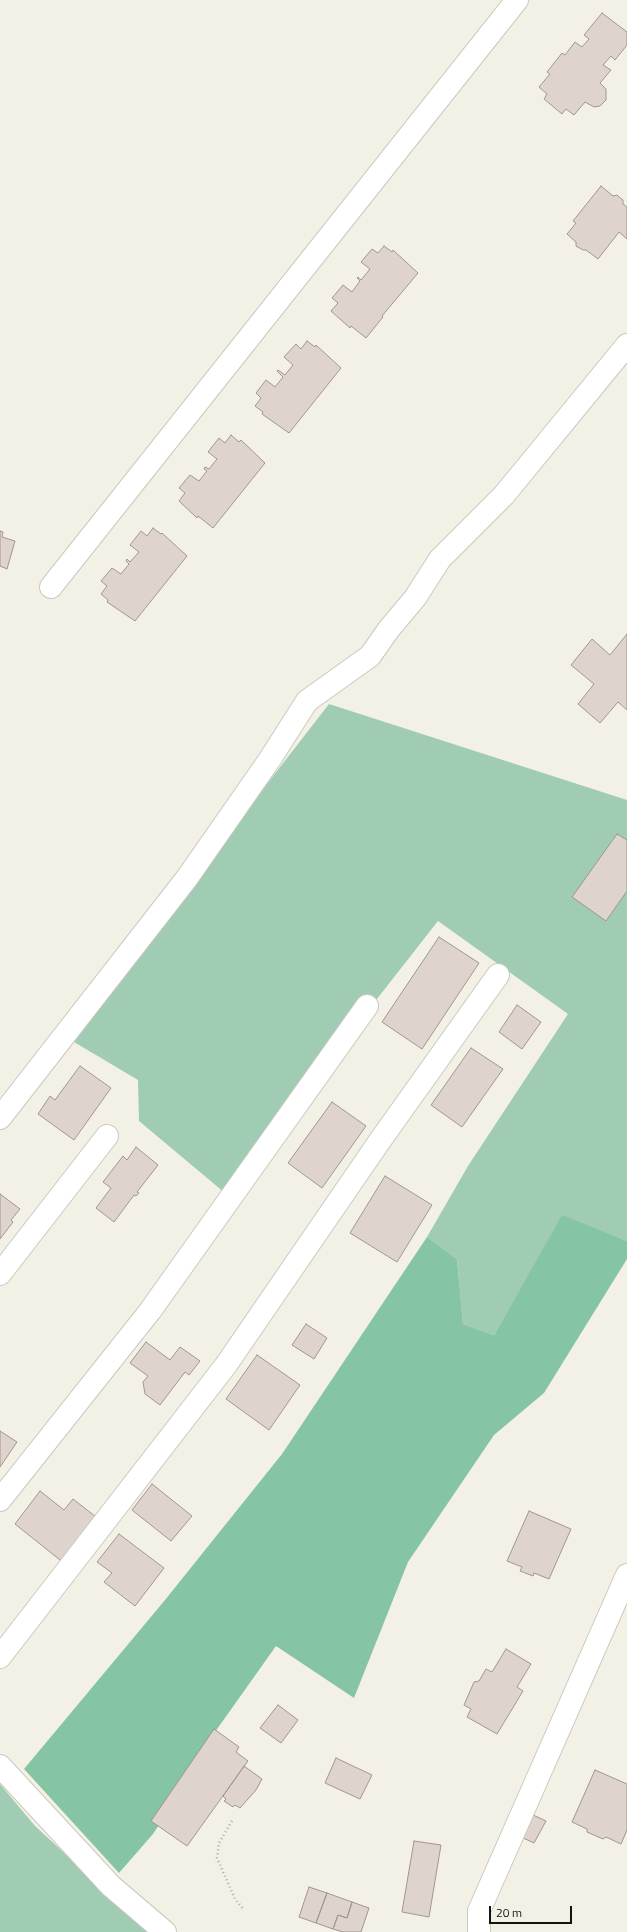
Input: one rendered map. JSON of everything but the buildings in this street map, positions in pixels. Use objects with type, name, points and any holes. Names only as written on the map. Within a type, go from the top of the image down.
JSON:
[{"type":"street","points":[[51,587],[517,0]]},
{"type":"street","points":[[0,1118],[187,878],[270,759],[307,701],[370,656],[389,629],[415,598],[440,559],[504,495],[627,345]]},
{"type":"street","points":[[0,1657],[226,1365],[379,1142],[498,975]]},
{"type":"street","points":[[0,1500],[150,1311],[366,1006]]},
{"type":"street","points":[[0,1274],[107,1136]]},
{"type":"street","points":[[478,1932],[479,1911],[627,1575]]},
{"type":"street","points":[[0,1766],[111,1886],[165,1932]]},
{"type":"path","points":[[232,1821],[219,1843],[217,1858],[235,1898],[244,1910]]},
{"type":"green space","points":[[329,704],[627,800],[627,1241],[562,1216],[494,1335],[463,1324],[457,1259],[427,1237],[468,1166],[568,1014],[438,921],[225,1193],[139,1121],[138,1080],[69,1039]]},
{"type":"green space","points":[[562,1215],[627,1241],[627,1259],[544,1393],[494,1435],[408,1562],[354,1698],[276,1646],[215,1732],[174,1802],[153,1834],[119,1873],[24,1769],[165,1600],[282,1454],[427,1237],[457,1259],[463,1324],[494,1335]]},
{"type":"green space","points":[[0,1784],[35,1826],[150,1932],[0,1932]]}]
